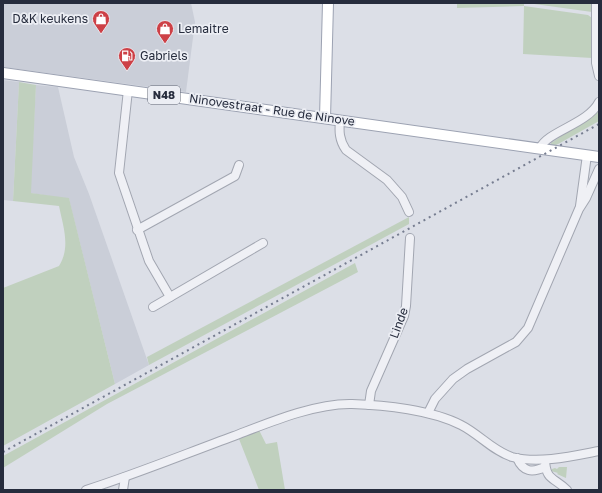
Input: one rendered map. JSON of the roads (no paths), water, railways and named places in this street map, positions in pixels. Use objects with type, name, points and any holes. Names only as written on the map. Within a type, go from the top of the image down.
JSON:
[{"type":"main road","points":[[325,118],[328,3]]},
{"type":"main road","name":"Ninovestraat - Rue de Ninove","points":[[3,73],[540,148]]},
{"type":"main road","name":"N48","points":[[540,148],[599,157]]},
{"type":"street","points":[[596,3],[596,63],[599,76]]},
{"type":"street","points":[[128,90],[119,173],[137,230],[149,261],[170,297]]},
{"type":"street","points":[[540,148],[545,141],[595,109],[599,102]]},
{"type":"street","points":[[340,120],[341,143],[346,150],[387,180],[402,197],[409,212]]},
{"type":"street","points":[[579,209],[587,155]]},
{"type":"street","points":[[137,230],[235,176],[239,165]]},
{"type":"street","points":[[585,175],[597,173]]},
{"type":"street","points":[[428,413],[435,399],[453,379],[467,369],[516,342],[528,328],[579,209],[586,198],[597,173]]},
{"type":"street","name":"Linde","points":[[369,405],[371,391],[404,316],[406,306],[410,238]]},
{"type":"street","points":[[153,307],[263,243]]},
{"type":"street","points":[[86,490],[125,477],[285,417],[314,409],[341,404],[369,405],[428,413],[462,425],[501,452],[517,458],[545,463],[599,451]]},
{"type":"street","points":[[517,458],[519,464],[530,471],[538,471],[545,463]]},
{"type":"street","points":[[545,463],[549,477],[567,490]]},
{"type":"street","points":[[123,490],[125,477]]},
{"type":"railway","points":[[3,452],[599,124]]},
{"type":"place","name":"D&K keukens","points":[[101,34]]},
{"type":"place","name":"Lemaitre","points":[[165,44]]},
{"type":"place","name":"Gabriels","points":[[127,71]]}]
